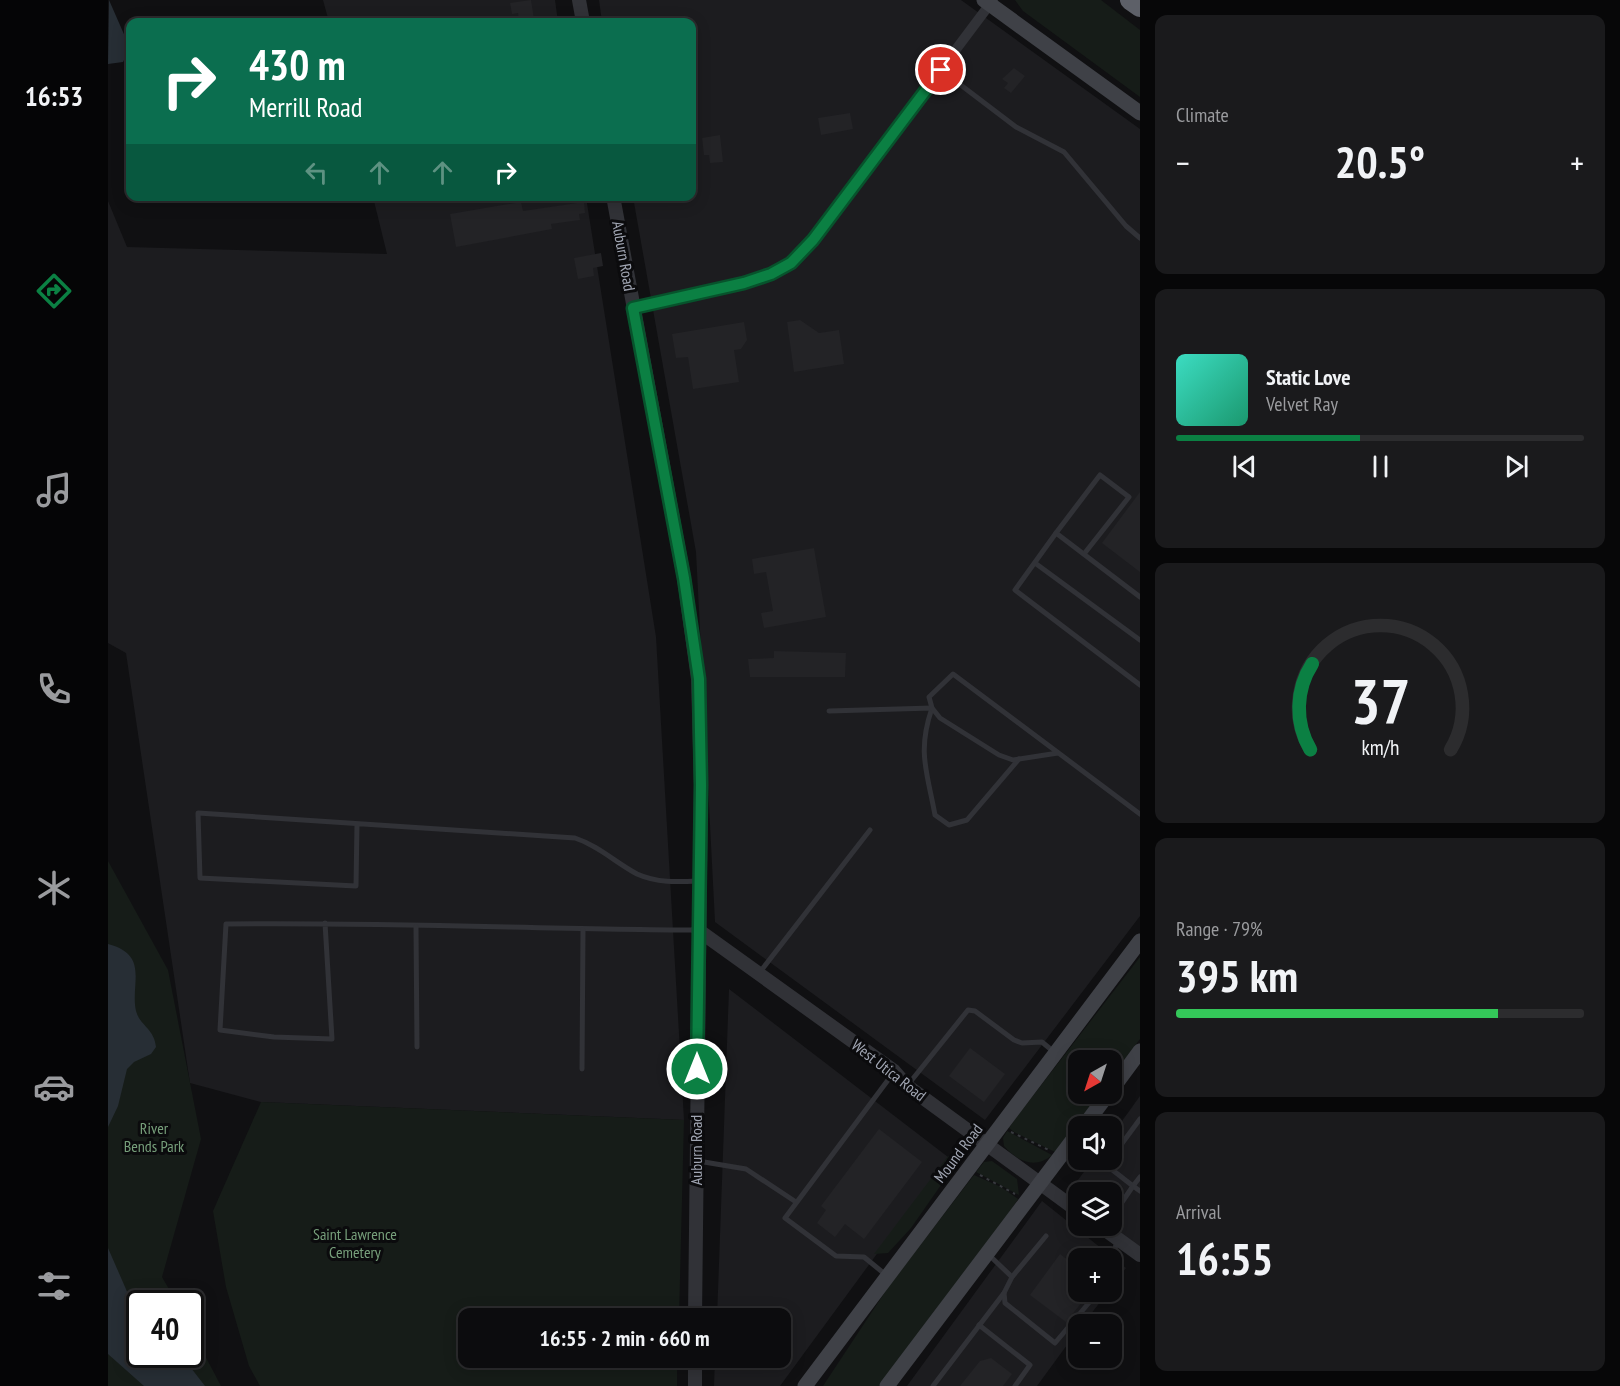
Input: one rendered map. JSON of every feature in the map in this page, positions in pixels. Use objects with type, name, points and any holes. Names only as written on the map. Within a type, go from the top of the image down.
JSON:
[{"type":"highway","points":[[1130,0],[1140,7]]},
{"type":"main road","points":[[989,1],[1140,113]]},
{"type":"main road","name":"Mound Road","points":[[805,1386],[1140,941]]},
{"type":"main road","points":[[1122,1075],[1140,1051]]},
{"type":"main road","points":[[887,1386],[1068,1146]]},
{"type":"street","points":[[579,0],[582,18]]},
{"type":"street","points":[[633,308],[744,283],[791,263],[813,240],[941,70],[989,1]]},
{"type":"street","name":"Auburn Road","points":[[614,201],[688,601],[699,679],[701,785],[698,881],[695,1308]]},
{"type":"street","name":"West Utica Road","points":[[698,930],[894,1071],[907,1086],[1068,1204]]},
{"type":"street","points":[[1115,1236],[1140,1255]]},
{"type":"street","points":[[695,1368],[695,1386]]},
{"type":"lane","points":[[941,70],[1016,127],[1064,152],[1126,226],[1140,238]]},
{"type":"lane","points":[[1084,555],[1129,497],[1100,475],[1015,590],[1140,685]]},
{"type":"lane","points":[[1056,533],[1140,597]]},
{"type":"lane","points":[[1035,563],[1140,640]]},
{"type":"lane","points":[[1058,753],[1019,759],[999,755],[940,718],[932,708],[929,697],[953,674],[1140,814]]},
{"type":"lane","points":[[829,711],[932,708]]},
{"type":"lane","points":[[932,708],[925,728],[922,752],[935,815],[941,821],[949,825],[967,820],[1019,759]]},
{"type":"lane","points":[[357,824],[356,886],[200,878],[198,813],[575,838],[588,843],[639,875],[667,883],[698,881]]},
{"type":"lane","points":[[759,974],[870,830]]},
{"type":"lane","points":[[325,923],[332,1039],[274,1037],[220,1030],[226,924],[325,923],[416,927],[698,930]]},
{"type":"lane","points":[[416,927],[417,1047]]},
{"type":"lane","points":[[582,1069],[583,930]]},
{"type":"lane","points":[[907,1086],[968,1010],[975,1011],[1014,1040],[1022,1043],[1042,1042],[1055,1053]]},
{"type":"lane","points":[[887,1276],[864,1257],[836,1256],[785,1218],[894,1071]]},
{"type":"lane","points":[[1122,1143],[1140,1119]]},
{"type":"lane","points":[[696,1161],[746,1168],[796,1202]]},
{"type":"lane","points":[[1112,1170],[1140,1191]]},
{"type":"lane","points":[[1122,1201],[1140,1177]]},
{"type":"lane","points":[[933,1386],[1004,1293],[1012,1277],[1046,1236]]},
{"type":"lane","points":[[1115,1248],[1118,1239]]},
{"type":"lane","points":[[988,1253],[1012,1277]]},
{"type":"lane","points":[[1004,1293],[1005,1303],[1055,1343],[1090,1302]]},
{"type":"lane","points":[[979,1326],[1030,1365],[1015,1386]]},
{"type":"path","points":[[1008,1130],[1054,1153]]},
{"type":"path","points":[[975,1173],[1018,1197]]},
{"type":"shaded area","points":[[109,0],[126,39],[126,56],[123,62],[108,64]]},
{"type":"shaded area","points":[[323,0],[555,0],[557,18],[328,18]]},
{"type":"shaded area","points":[[599,0],[961,0],[1140,129],[1140,916],[985,1120],[715,922],[696,552],[634,201],[696,201],[696,18],[601,18]]},
{"type":"shaded area","points":[[108,201],[127,247],[387,254],[374,201],[587,201],[656,637],[684,1120],[261,1102],[190,1083],[126,653],[108,643]]},
{"type":"shaded area","points":[[108,944],[121,949],[134,963],[136,1011],[153,1035],[156,1047],[151,1054],[134,1062],[127,1069],[118,1106],[108,1127]]},
{"type":"shaded area","points":[[729,989],[948,1157],[780,1386],[714,1386],[715,1368],[791,1368],[791,1308],[717,1308]]},
{"type":"shaded area","points":[[1140,1096],[1140,1255],[1112,1236],[1122,1236],[1122,1182],[1076,1182],[1085,1170],[1122,1170],[1122,1121]]},
{"type":"shaded area","points":[[1068,1193],[1068,1205],[1062,1201]]},
{"type":"shaded area","points":[[1042,1201],[1068,1222],[1068,1236],[1086,1236],[1101,1248],[1068,1248],[1068,1302],[1100,1302],[1091,1314],[1068,1314],[1068,1344],[1037,1386],[907,1386]]},
{"type":"shaded area","points":[[108,1248],[126,1290],[126,1368],[191,1368],[205,1386],[144,1386],[108,1354]]},
{"type":"green space","points":[[1015,0],[1101,0],[1140,30],[1140,97],[1023,11]]},
{"type":"green space","name":"River Bends Park","points":[[108,861],[168,970],[201,1139],[162,1277],[170,1290],[126,1290],[126,1368],[204,1368],[204,1354],[221,1386],[108,1386]]},
{"type":"green space","points":[[1140,957],[1140,1039],[1122,1063],[1122,1050],[1068,1050]]},
{"type":"green space","points":[[1068,1050],[1068,1104],[1091,1104],[1082,1116],[1068,1116],[1068,1135],[1055,1152],[1009,1128]]},
{"type":"green space","name":"Saint Lawrence Cemetery","points":[[261,1102],[684,1120],[679,1308],[458,1308],[458,1368],[677,1368],[677,1386],[260,1386],[249,1366],[226,1287],[213,1211]]},
{"type":"green space","points":[[1007,1131],[1052,1155],[1046,1160],[1033,1163],[1020,1159],[1004,1146],[1003,1138]]},
{"type":"green space","points":[[948,1156],[957,1162],[911,1228],[888,1253],[874,1254]]},
{"type":"green space","points":[[992,1161],[1017,1179],[1019,1195],[976,1172],[984,1162]]},
{"type":"green space","points":[[974,1175],[1001,1187],[1018,1199],[1013,1207],[879,1386],[823,1386],[889,1286]]},
{"type":"building","points":[[531,0],[534,18],[519,18],[518,13],[512,14],[510,3]]},
{"type":"building","points":[[1014,68],[1025,76],[1011,93],[1004,88],[1008,83],[1002,79]]},
{"type":"building","points":[[850,113],[853,129],[821,135],[818,118]]},
{"type":"building","points":[[720,135],[723,162],[710,163],[709,155],[704,155],[702,138]]},
{"type":"building","points":[[521,202],[523,211],[584,202],[585,213],[579,214],[580,220],[551,224],[552,229],[456,247],[450,214]]},
{"type":"building","points":[[601,253],[603,266],[593,268],[594,276],[578,279],[574,258]]},
{"type":"building","points":[[800,320],[819,333],[839,330],[844,364],[794,372],[787,322]]},
{"type":"building","points":[[744,322],[747,340],[741,349],[734,350],[739,382],[693,389],[688,357],[676,358],[672,334]]},
{"type":"building","points":[[1140,492],[1140,572],[1102,543]]},
{"type":"building","points":[[814,548],[826,617],[764,628],[761,613],[773,611],[766,572],[754,574],[752,559]]},
{"type":"building","points":[[774,651],[846,653],[845,677],[750,677],[748,659],[774,658]]},
{"type":"building","points":[[970,1048],[1005,1074],[984,1102],[949,1076]]},
{"type":"building","points":[[879,1129],[922,1162],[864,1239],[845,1224],[835,1237],[817,1223],[826,1210],[821,1206]]},
{"type":"building","points":[[1060,1254],[1068,1260],[1068,1302],[1082,1302],[1072,1314],[1068,1314],[1066,1322],[1030,1295]]},
{"type":"building","points":[[991,1358],[1012,1374],[1003,1386],[960,1386],[980,1361]]},
{"type":"route","points":[[697,1069],[701,785],[699,679],[684,578],[633,308],[744,283],[771,274],[791,263],[813,240],[941,70]]}]
